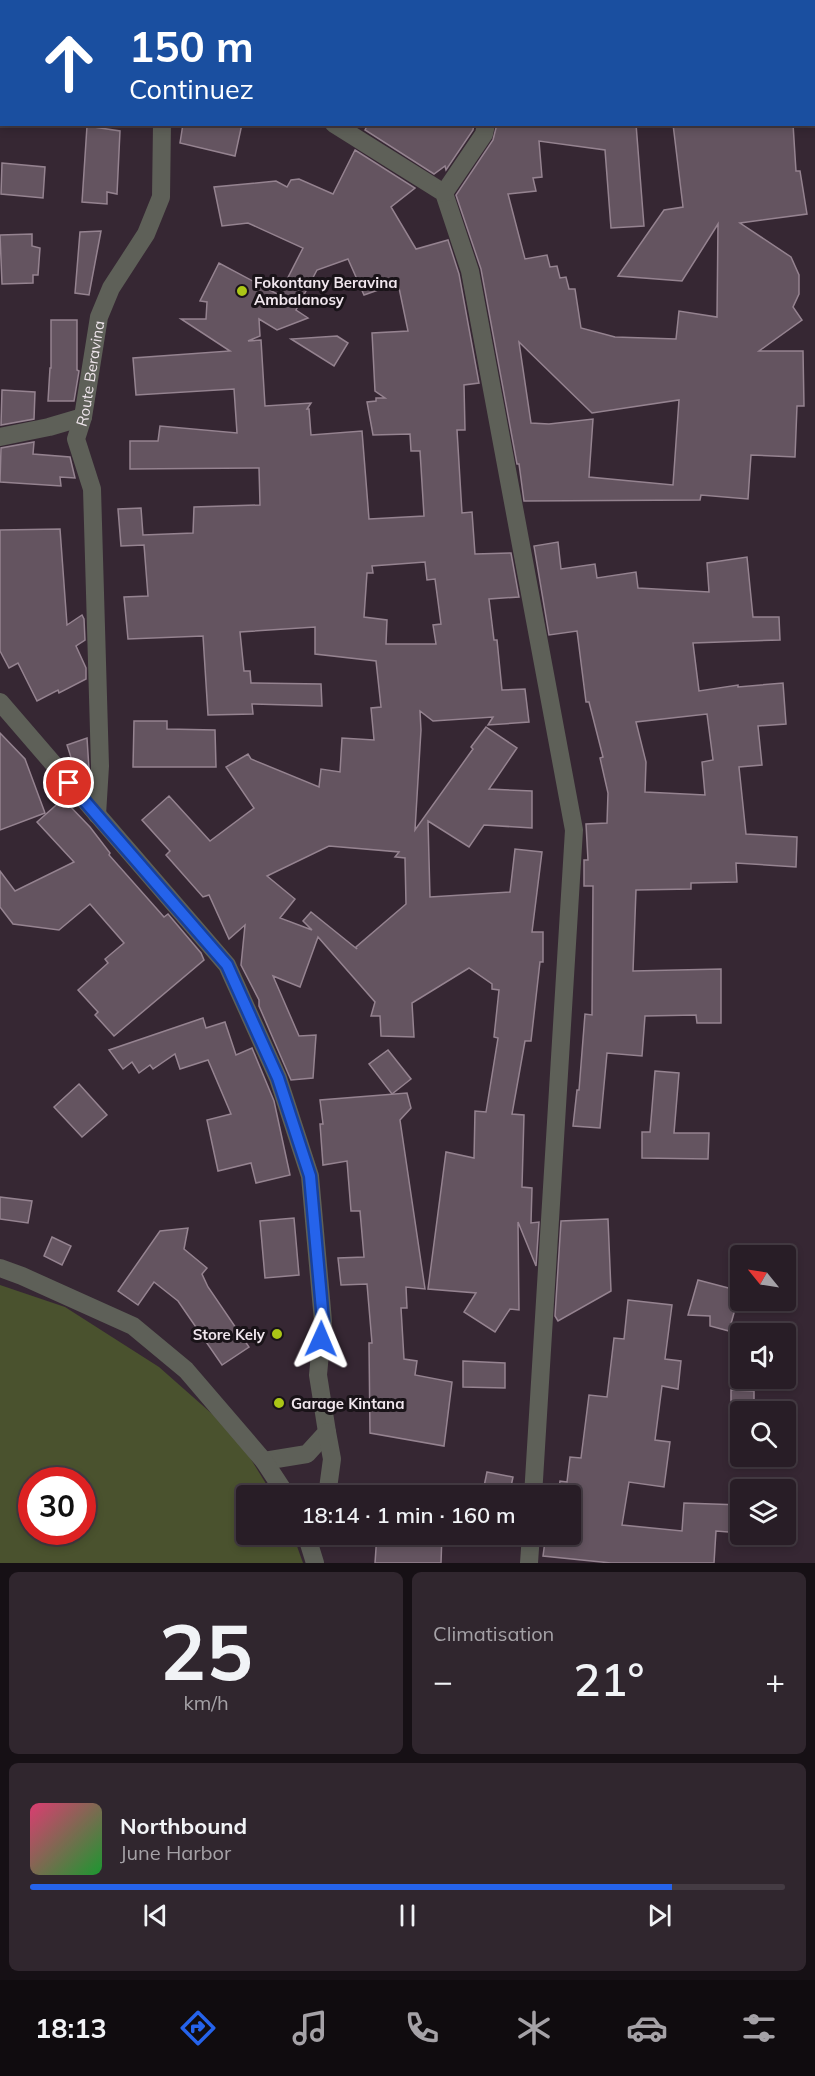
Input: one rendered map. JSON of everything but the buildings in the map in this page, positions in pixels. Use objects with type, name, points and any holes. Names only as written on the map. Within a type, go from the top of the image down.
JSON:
[{"type":"street","name":"Route Beravina","points":[[97,815],[100,766],[92,489],[76,439],[83,417],[99,317],[111,288],[146,234],[161,197],[162,126]]},
{"type":"street","points":[[337,126],[444,193],[470,270],[574,830],[534,1485]]},
{"type":"street","points":[[444,193],[484,134],[486,126]]},
{"type":"street","points":[[0,437],[83,417]]},
{"type":"street","points":[[0,702],[227,965],[278,1078],[310,1176],[323,1321],[318,1375],[332,1459],[328,1485]]},
{"type":"street","points":[[0,1269],[22,1276],[134,1326],[186,1370],[264,1461],[280,1485]]},
{"type":"street","points":[[264,1461],[307,1454],[327,1432]]},
{"type":"street","points":[[310,1545],[316,1563]]},
{"type":"street","points":[[316,1563],[318,1545]]},
{"type":"street","points":[[529,1563],[530,1545]]},
{"type":"green space","points":[[0,1285],[65,1307],[159,1367],[236,1435],[267,1485],[236,1485],[236,1545],[297,1545],[303,1563],[0,1563]]},
{"type":"place","name":"Fokontany Beravina Ambalanosy","points":[[242,291]]},
{"type":"place","name":"Store Kely","points":[[277,1334]]},
{"type":"place","name":"Garage Kintana","points":[[279,1403]]},
{"type":"route","points":[[69,783],[227,965],[278,1078],[310,1176],[323,1321],[321,1339]]}]
